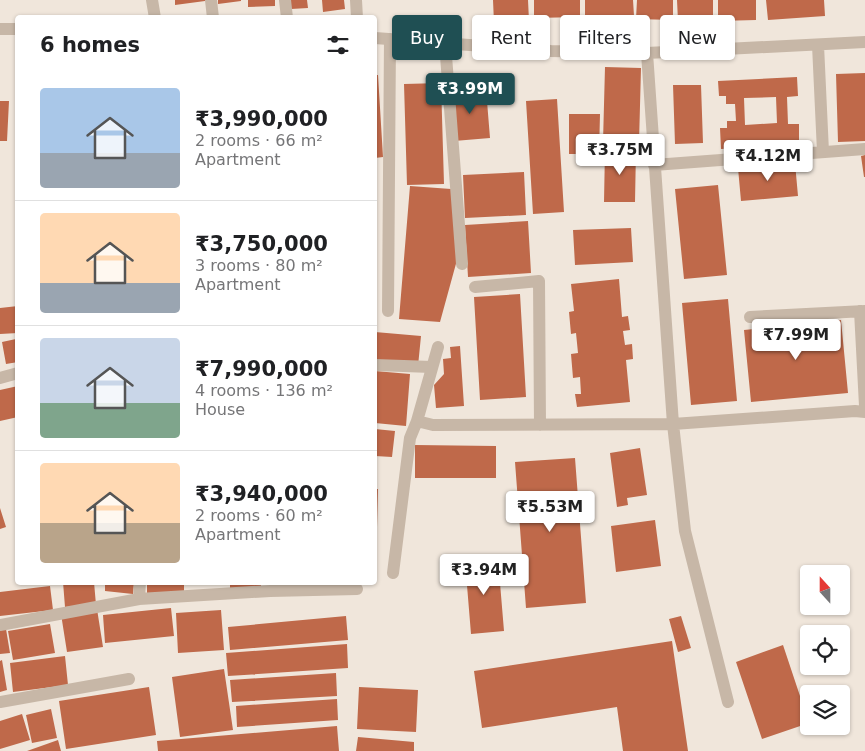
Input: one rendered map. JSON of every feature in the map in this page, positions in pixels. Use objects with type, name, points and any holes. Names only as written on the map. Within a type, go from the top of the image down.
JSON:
[{"type":"street","points":[[152,0],[154,15]]},
{"type":"street","points":[[211,0],[213,15]]},
{"type":"street","points":[[285,0],[286,15]]},
{"type":"street","points":[[356,0],[357,15]]},
{"type":"street","points":[[0,29],[15,29]]},
{"type":"street","points":[[377,38],[390,39],[388,311]]},
{"type":"street","points":[[650,53],[865,42]]},
{"type":"street","points":[[462,44],[560,51]]},
{"type":"street","points":[[818,45],[823,152]]},
{"type":"street","points":[[446,60],[462,264]]},
{"type":"street","points":[[647,60],[673,424],[685,531],[728,702]]},
{"type":"street","points":[[654,165],[865,148]]},
{"type":"street","points":[[476,287],[539,281],[540,425]]},
{"type":"street","points":[[750,317],[862,311],[865,406]]},
{"type":"street","points":[[392,573],[410,438],[417,421],[438,348]]},
{"type":"street","points":[[377,365],[432,367]]},
{"type":"street","points":[[0,378],[15,374]]},
{"type":"street","points":[[417,421],[433,425],[673,424],[855,411],[865,412]]},
{"type":"street","points":[[139,599],[140,585]]},
{"type":"street","points":[[0,626],[139,599],[226,589],[270,587],[357,589]]},
{"type":"street","points":[[0,702],[129,679]]},
{"type":"building","points":[[175,0],[205,0],[205,1],[175,5]]},
{"type":"building","points":[[218,0],[241,0],[241,1],[218,4]]},
{"type":"building","points":[[248,0],[275,0],[275,6],[248,7]]},
{"type":"building","points":[[290,0],[307,0],[308,8],[291,9]]},
{"type":"building","points":[[322,0],[344,0],[345,9],[323,12]]},
{"type":"building","points":[[493,0],[528,0],[529,15],[494,15]]},
{"type":"building","points":[[534,0],[580,0],[580,15],[560,15],[560,17],[550,18],[550,15],[534,15]]},
{"type":"building","points":[[585,0],[633,0],[634,15],[585,15]]},
{"type":"building","points":[[637,0],[673,0],[673,15],[660,15],[660,20],[650,19],[650,15],[636,15]]},
{"type":"building","points":[[677,0],[713,0],[713,15],[678,15]]},
{"type":"building","points":[[718,0],[756,0],[756,20],[735,21],[735,15],[718,15]]},
{"type":"building","points":[[766,0],[824,0],[825,16],[768,20]]},
{"type":"building","points":[[605,67],[641,68],[639,143],[603,142]]},
{"type":"building","points":[[865,73],[865,141],[838,142],[836,74]]},
{"type":"building","points":[[377,75],[378,75],[383,157],[377,158]]},
{"type":"building","points":[[797,77],[798,96],[787,97],[788,124],[799,124],[799,145],[721,149],[720,128],[727,128],[727,121],[736,121],[735,104],[726,104],[726,96],[719,96],[718,81]],"holes":[[[776,97],[777,123],[745,125],[744,98]]]},
{"type":"building","points":[[441,83],[444,184],[407,185],[404,84]]},
{"type":"building","points":[[673,85],[701,85],[703,143],[675,144]]},
{"type":"building","points":[[486,89],[490,138],[454,141],[451,91]]},
{"type":"building","points":[[557,99],[564,212],[533,214],[526,101]]},
{"type":"building","points":[[0,101],[9,101],[7,141],[0,141]]},
{"type":"building","points":[[569,114],[600,114],[599,154],[569,154]]},
{"type":"building","points":[[605,149],[636,149],[635,202],[604,202]]},
{"type":"building","points":[[865,155],[865,177],[864,177],[861,156]]},
{"type":"building","points":[[795,163],[798,196],[741,201],[738,168]]},
{"type":"building","points":[[524,172],[526,215],[465,218],[463,175]]},
{"type":"building","points":[[718,185],[727,275],[684,279],[675,189]]},
{"type":"building","points":[[410,186],[451,189],[457,260],[440,322],[399,319]]},
{"type":"building","points":[[528,221],[531,273],[468,277],[465,225]]},
{"type":"building","points":[[631,228],[633,262],[575,265],[573,230]]},
{"type":"building","points":[[619,279],[622,317],[628,316],[630,330],[623,331],[625,345],[632,344],[633,359],[626,360],[630,402],[577,407],[575,394],[581,394],[580,377],[573,378],[571,354],[578,353],[576,333],[571,334],[569,312],[574,311],[571,284]]},
{"type":"building","points":[[520,294],[526,397],[480,400],[474,297]]},
{"type":"building","points":[[728,299],[737,401],[691,405],[682,303]]},
{"type":"building","points":[[15,306],[15,333],[0,334],[0,308]]},
{"type":"building","points":[[841,320],[848,393],[751,402],[744,330]]},
{"type":"building","points":[[377,332],[421,336],[418,366],[377,362]]},
{"type":"building","points":[[15,339],[15,362],[6,364],[2,342]]},
{"type":"building","points":[[460,346],[464,406],[436,408],[434,385],[444,374],[443,359],[451,358],[450,347]]},
{"type":"building","points":[[377,371],[410,374],[406,426],[377,423]]},
{"type":"building","points":[[15,387],[15,418],[0,421],[0,390]]},
{"type":"building","points":[[377,429],[395,431],[392,457],[377,456]]},
{"type":"building","points":[[415,445],[496,446],[496,478],[415,478]]},
{"type":"building","points":[[640,448],[647,495],[627,498],[628,505],[617,507],[610,453]]},
{"type":"building","points":[[575,458],[586,603],[526,608],[515,462]]},
{"type":"building","points":[[377,489],[378,489],[377,527]]},
{"type":"building","points":[[0,508],[6,527],[0,529]]},
{"type":"building","points":[[655,520],[661,566],[616,572],[611,526]]},
{"type":"building","points":[[498,559],[504,631],[471,634],[465,561]]},
{"type":"building","points":[[63,585],[94,585],[96,605],[65,607]]},
{"type":"building","points":[[105,585],[134,585],[133,594],[105,591]]},
{"type":"building","points":[[147,585],[184,585],[184,594],[147,594]]},
{"type":"building","points":[[230,585],[261,585],[261,589],[230,591]]},
{"type":"building","points":[[276,585],[305,585],[305,586],[276,587]]},
{"type":"building","points":[[50,586],[53,610],[0,616],[0,592]]},
{"type":"building","points":[[171,608],[174,636],[105,643],[103,615]]},
{"type":"building","points":[[97,609],[103,647],[67,652],[61,614]]},
{"type":"building","points":[[221,610],[224,650],[178,653],[176,613]]},
{"type":"building","points":[[346,616],[348,640],[230,650],[228,627]]},
{"type":"building","points":[[681,616],[691,648],[678,652],[669,619]]},
{"type":"building","points":[[50,624],[55,653],[13,660],[8,631]]},
{"type":"building","points":[[6,629],[10,653],[0,654],[0,630]]},
{"type":"building","points":[[672,641],[688,751],[623,751],[617,707],[482,728],[474,671]]},
{"type":"building","points":[[347,644],[348,668],[228,676],[226,653]]},
{"type":"building","points":[[783,645],[800,696],[800,726],[762,739],[736,662]]},
{"type":"building","points":[[65,656],[68,685],[13,692],[10,663]]},
{"type":"building","points":[[2,660],[7,690],[0,692],[0,661]]},
{"type":"building","points":[[224,669],[233,730],[180,737],[172,677]]},
{"type":"building","points":[[336,673],[337,696],[232,702],[230,680]]},
{"type":"building","points":[[149,687],[156,735],[66,749],[59,701]]},
{"type":"building","points":[[359,687],[418,690],[416,732],[357,729]]},
{"type":"building","points":[[337,699],[338,720],[237,727],[236,706]]},
{"type":"building","points":[[51,709],[57,738],[32,743],[26,715]]},
{"type":"building","points":[[22,714],[30,740],[0,749],[0,721]]},
{"type":"building","points":[[337,726],[339,751],[158,751],[157,741]]},
{"type":"building","points":[[358,737],[414,742],[414,751],[356,751]]},
{"type":"building","points":[[58,740],[61,751],[27,751]]}]
